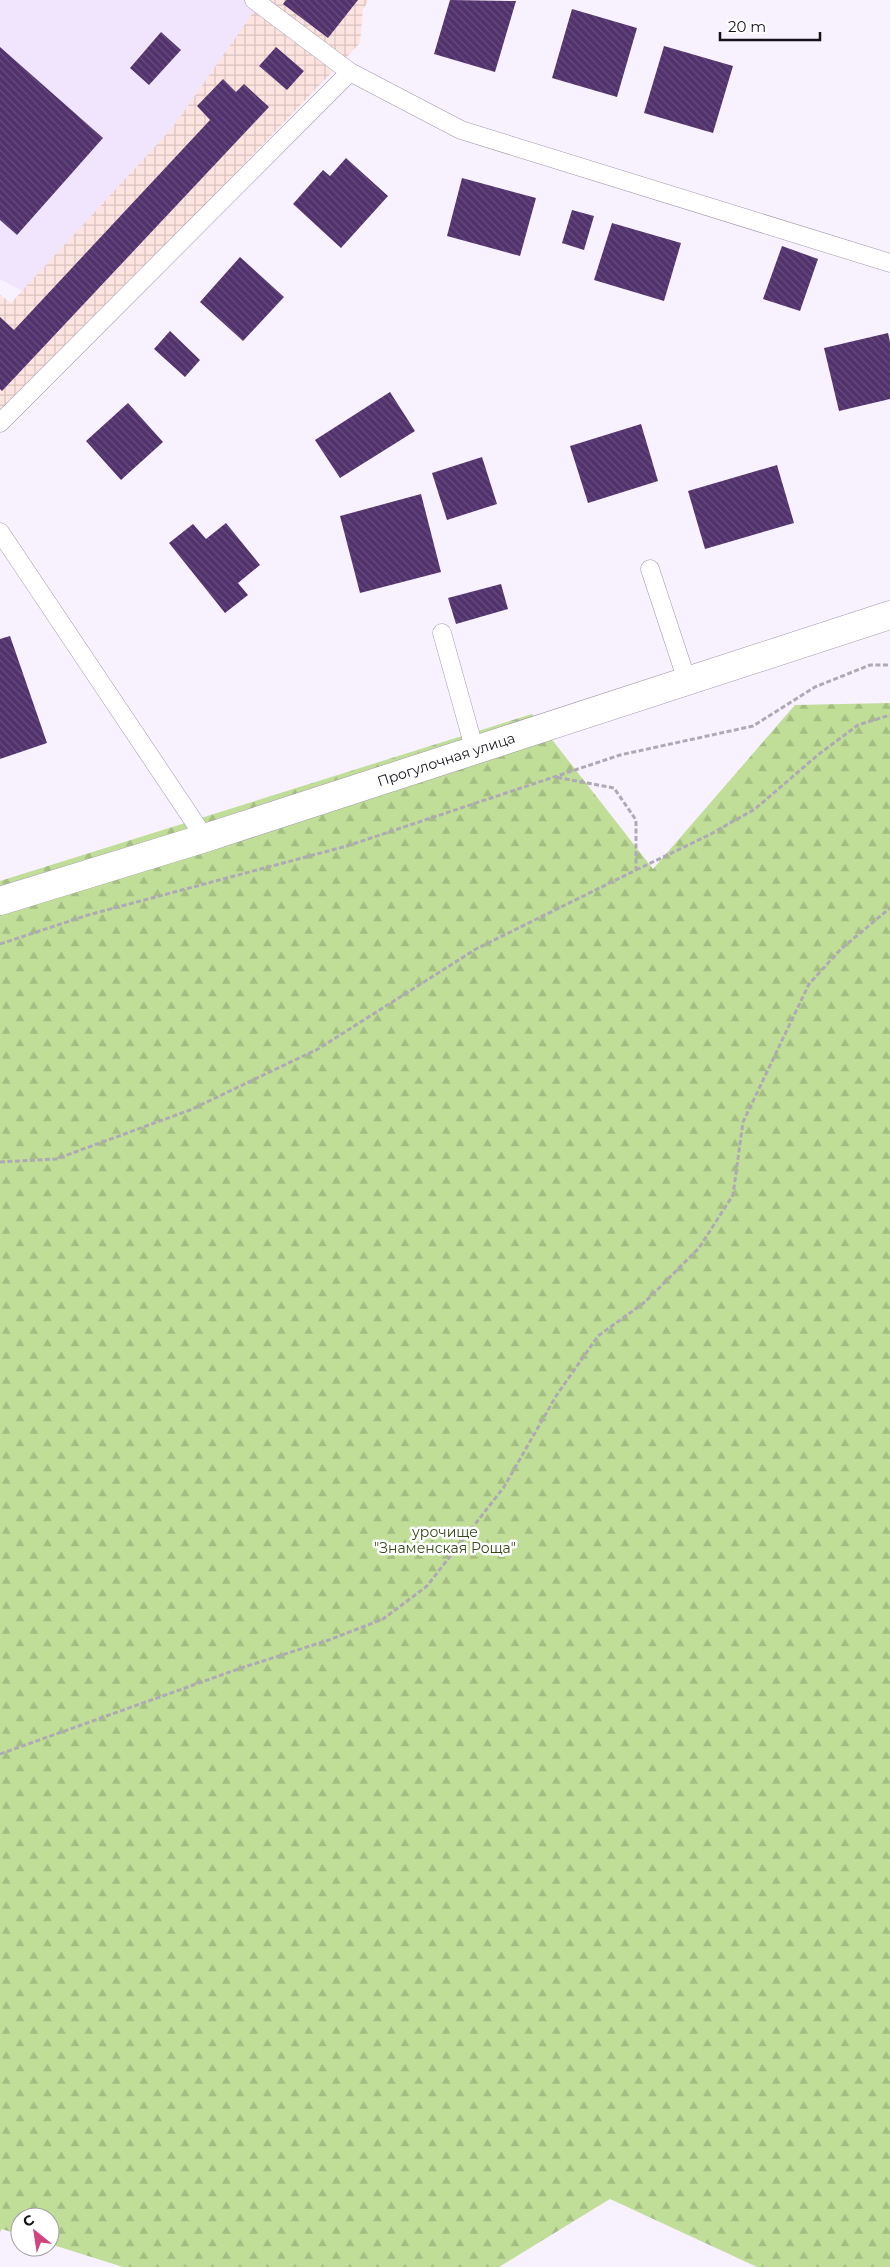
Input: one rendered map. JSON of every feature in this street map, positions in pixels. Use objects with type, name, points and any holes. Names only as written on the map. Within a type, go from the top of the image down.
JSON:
[{"type":"street","name":"Прогулочная улица","points":[[0,900],[205,838],[890,614]]},
{"type":"lane","points":[[254,0],[350,72],[461,130],[890,263]]},
{"type":"lane","points":[[0,423],[350,72]]},
{"type":"lane","points":[[0,532],[205,838]]},
{"type":"lane","points":[[650,569],[687,681]]},
{"type":"lane","points":[[442,633],[474,751]]},
{"type":"path","points":[[0,944],[88,915],[347,846],[620,755],[753,726],[815,687],[870,665],[890,665]]},
{"type":"path","points":[[0,1162],[56,1159],[190,1110],[318,1049],[476,949],[709,835],[755,809],[819,754],[858,725],[890,715]]},
{"type":"path","points":[[554,777],[614,788],[636,820],[636,870]]},
{"type":"path","points":[[0,1754],[241,1668],[329,1640],[382,1619],[427,1586],[504,1487],[556,1396],[598,1336],[645,1302],[699,1248],[733,1195],[743,1122],[809,984],[841,949],[890,908]]},
{"type":"shaded area","points":[[0,0],[274,0],[237,56],[30,295],[0,279]]},
{"type":"shaded area","points":[[262,0],[369,0],[363,9],[360,43],[20,398],[0,413],[0,295],[11,303],[173,127]]},
{"type":"green space","name":"урочище \"Знаменская Роща\"","points":[[890,703],[890,2267],[757,2267],[610,2199],[499,2267],[123,2267],[60,2247],[60,2207],[10,2207],[10,2232],[2,2229],[0,2232],[0,881],[532,714],[653,869],[795,705]]},
{"type":"building","points":[[286,0],[358,0],[328,38],[283,4]]},
{"type":"building","points":[[450,0],[516,1],[495,72],[434,54]]},
{"type":"building","points":[[572,9],[637,28],[617,97],[552,78]]},
{"type":"building","points":[[161,32],[181,50],[149,85],[130,68]]},
{"type":"building","points":[[664,46],[733,66],[713,133],[644,113]]},
{"type":"building","points":[[0,47],[103,138],[17,235],[0,220]]},
{"type":"building","points":[[276,47],[304,71],[287,90],[259,66]]},
{"type":"building","points":[[223,79],[236,92],[244,84],[269,107],[2,391],[0,389],[0,317],[14,330],[210,120],[197,106]]},
{"type":"building","points":[[346,158],[388,196],[341,248],[293,204],[323,170],[330,176]]},
{"type":"building","points":[[462,178],[536,198],[520,256],[447,236]]},
{"type":"building","points":[[572,210],[594,216],[584,250],[562,243]]},
{"type":"building","points":[[612,223],[681,243],[664,301],[594,280]]},
{"type":"building","points":[[782,246],[818,259],[800,311],[763,299]]},
{"type":"building","points":[[240,257],[284,297],[243,341],[200,302]]},
{"type":"building","points":[[170,331],[200,360],[185,377],[154,349]]},
{"type":"building","points":[[888,333],[890,342],[890,399],[839,411],[824,348]]},
{"type":"building","points":[[390,392],[415,431],[340,478],[315,440]]},
{"type":"building","points":[[128,403],[163,442],[121,480],[86,441]]},
{"type":"building","points":[[641,424],[658,481],[588,503],[570,446]]},
{"type":"building","points":[[482,457],[497,504],[447,520],[432,473]]},
{"type":"building","points":[[777,465],[794,523],[705,549],[688,491]]},
{"type":"building","points":[[421,494],[441,572],[360,593],[340,516]]},
{"type":"building","points":[[226,523],[260,565],[238,583],[248,595],[225,613],[169,543],[193,524],[206,539]]},
{"type":"building","points":[[501,584],[508,609],[456,624],[448,598]]},
{"type":"building","points":[[10,636],[47,743],[0,759],[0,639]]}]
